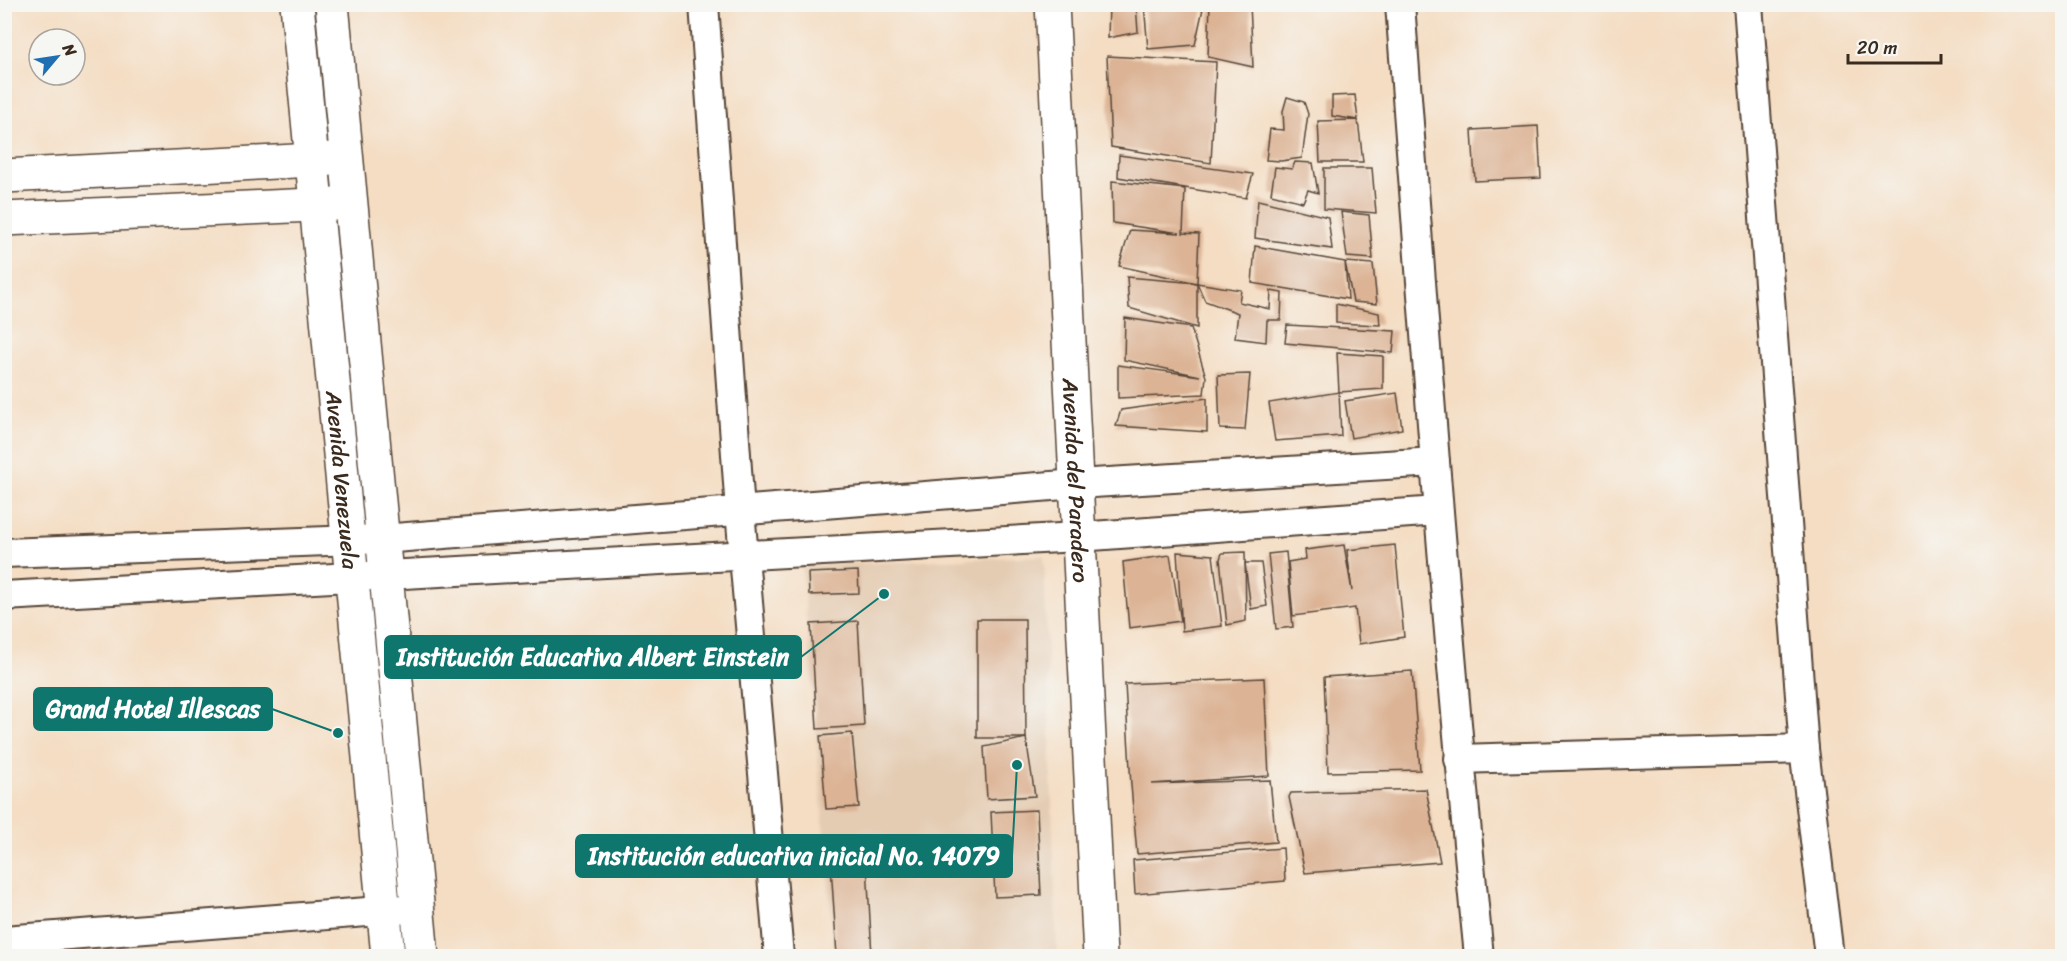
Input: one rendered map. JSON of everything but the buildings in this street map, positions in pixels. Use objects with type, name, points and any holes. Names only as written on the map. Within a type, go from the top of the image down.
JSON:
[{"type":"street","name":"Avenida Venezuela","points":[[297,4],[388,957]]},
{"type":"street","name":"Avenida Venezuela","points":[[332,4],[422,957]]},
{"type":"street","points":[[704,4],[740,511],[779,957]]},
{"type":"street","name":"Avenida del Paradero","points":[[1052,4],[1100,957]]},
{"type":"street","points":[[1400,4],[1438,512],[1479,957]]},
{"type":"street","points":[[1748,4],[1804,749],[1829,957]]},
{"type":"street","points":[[4,176],[347,158]]},
{"type":"street","points":[[4,219],[350,204]]},
{"type":"street","points":[[4,553],[382,538],[1077,484],[1435,462]]},
{"type":"street","points":[[4,596],[1078,537],[1438,512]]},
{"type":"street","points":[[1459,759],[1804,749]]},
{"type":"street","points":[[4,940],[417,908]]},
{"type":"shaded area","points":[[1044,556],[1057,956],[834,956],[802,566]]},
{"type":"place","name":"Institución Educativa Albert Einstein","points":[[884,594]]},
{"type":"place","name":"Grand Hotel Illescas","points":[[338,733]]},
{"type":"place","name":"Institución educativa inicial No. 14079","points":[[1017,765]]}]
